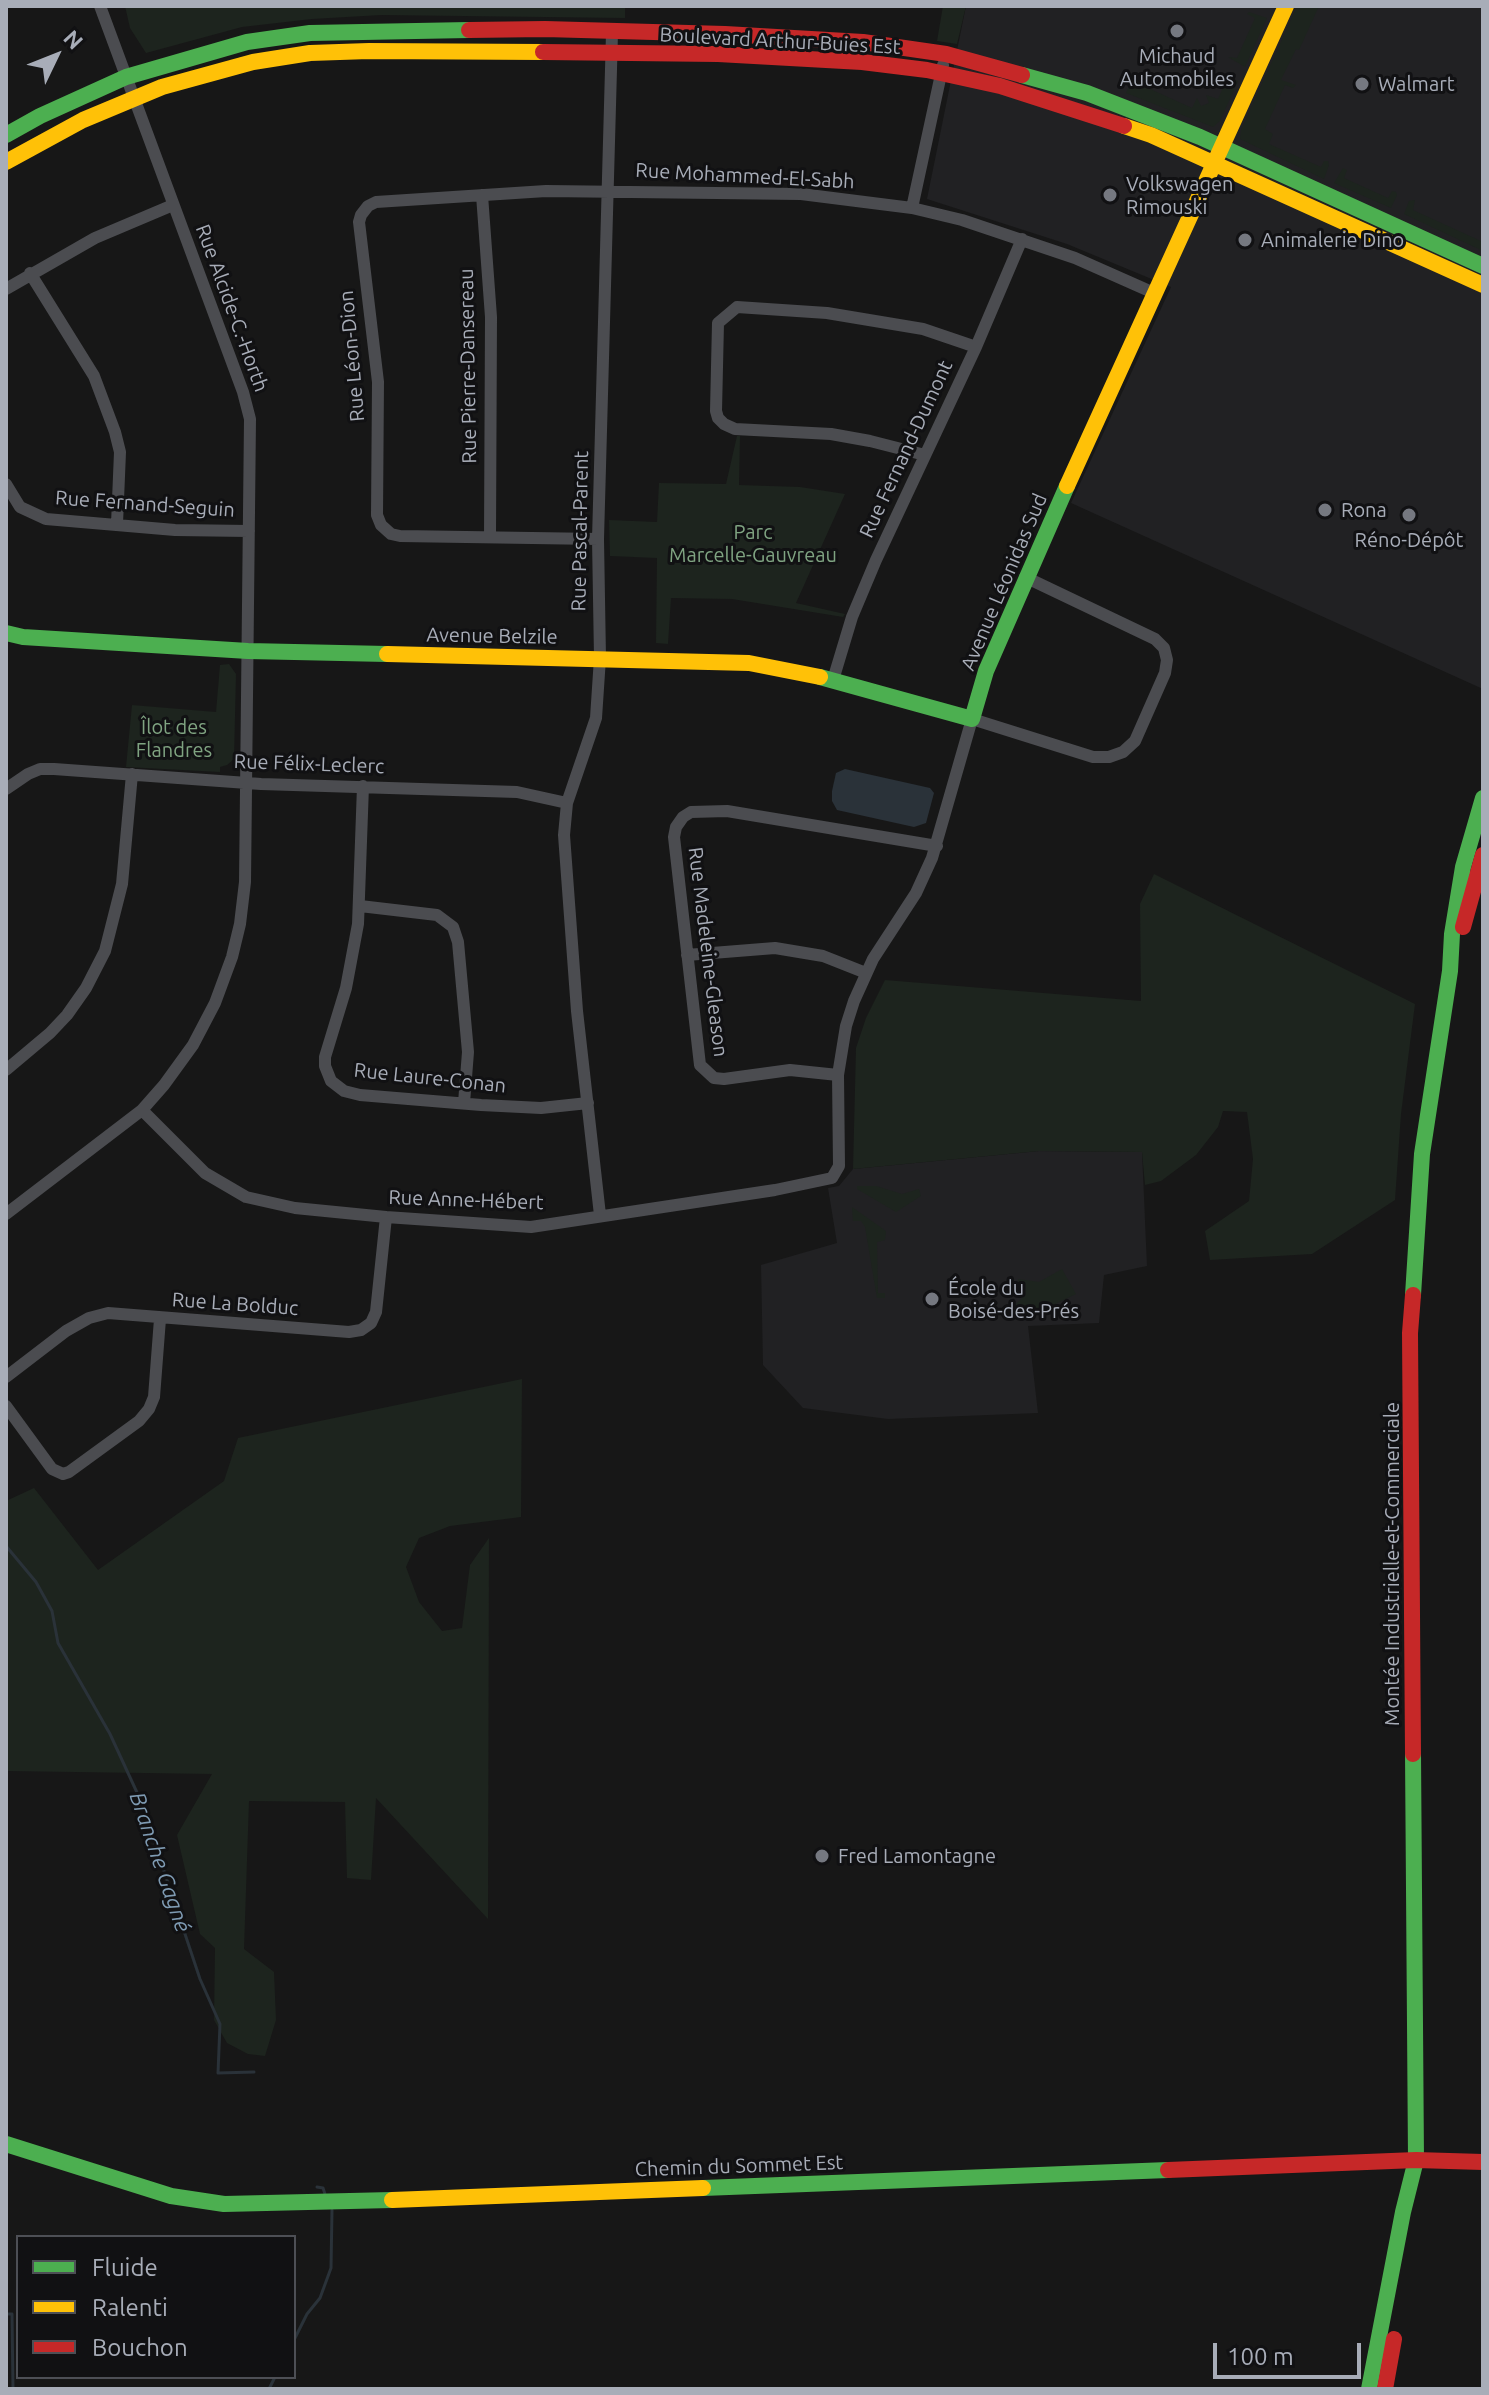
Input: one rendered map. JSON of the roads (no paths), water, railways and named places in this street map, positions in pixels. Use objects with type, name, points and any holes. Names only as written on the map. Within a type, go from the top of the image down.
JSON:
[{"type":"main road","name":"Avenue Léonidas Sud","points":[[972,719],[986,671],[1025,577],[1286,6]]},
{"type":"main road","name":"Boulevard Arthur-Buies Est","points":[[6,135],[126,77],[247,42],[310,33],[521,29],[798,37],[863,42],[946,54],[1087,93],[1159,119],[1218,156],[1483,285]]},
{"type":"main road","name":"Boulevard Arthur-Buies Est","points":[[6,162],[83,120],[162,87],[253,62],[310,53],[746,55],[862,62],[941,72],[1000,86],[1218,156],[1483,266]]},
{"type":"main road","name":"Avenue Belzile","points":[[6,633],[23,637],[248,651],[749,663],[833,680],[972,719]]},
{"type":"main road","name":"Montée Industrielle-et-Commerciale","points":[[1416,2160],[1410,1333],[1422,1154],[1450,971],[1452,934],[1463,867],[1483,798]]},
{"type":"main road","name":"Montée Industrielle-et-Commerciale","points":[[1450,971],[1483,855]]},
{"type":"main road","name":"Chemin du Sommet Est","points":[[6,2144],[171,2196],[224,2204],[1416,2160],[1483,2162]]},
{"type":"main road","points":[[1369,2389],[1416,2160]]},
{"type":"main road","points":[[1385,2389],[1415,2211],[1416,2160]]},
{"type":"street","name":"Rue Alcide-C.-Horth","points":[[6,1214],[142,1110],[193,1045],[215,1003],[232,957],[245,882],[250,419],[243,392],[100,6]]},
{"type":"street","name":"Rue Pascal-Parent","points":[[600,1215],[571,942],[564,835],[567,803],[592,732],[600,658],[598,539],[612,33]]},
{"type":"street","points":[[912,208],[946,54]]},
{"type":"street","name":"Rue Léon-Dion","points":[[598,539],[400,536],[385,530],[378,519],[378,382],[359,222],[364,210],[376,202],[607,190]]},
{"type":"street","name":"Rue Mohammed-El-Sabh","points":[[607,190],[801,194],[912,208],[1022,239],[1075,258],[1154,293]]},
{"type":"street","name":"Rue Pierre-Dansereau","points":[[482,195],[491,317],[490,537]]},
{"type":"street","points":[[6,289],[95,238],[173,205]]},
{"type":"street","name":"Rue Fernand-Dumont","points":[[833,680],[852,617],[1022,239]]},
{"type":"street","points":[[30,273],[90,369],[115,432],[120,452],[117,524]]},
{"type":"street","points":[[925,455],[831,434],[735,429],[724,424],[716,411],[718,323],[737,307],[827,313],[923,329],[976,347]]},
{"type":"street","name":"Rue Fernand-Seguin","points":[[6,484],[20,507],[37,517],[175,530],[249,531]]},
{"type":"street","points":[[972,719],[1093,757],[1109,757],[1123,752],[1135,741],[1165,673],[1167,660],[1164,648],[1155,639],[1025,577]]},
{"type":"street","name":"Avenue Léonidas Sud","points":[[820,1181],[832,1178],[839,1166],[838,1075],[846,1026],[866,973],[916,893],[937,846],[972,719]]},
{"type":"street","name":"Rue Félix-Leclerc","points":[[6,789],[40,769],[517,792],[567,803]]},
{"type":"street","points":[[6,1070],[67,1015],[86,988],[105,951],[122,884],[132,774]]},
{"type":"street","name":"Rue Laure-Conan","points":[[363,786],[360,906],[349,978],[326,1049],[327,1074],[338,1087],[352,1093],[524,1108],[588,1103]]},
{"type":"street","name":"Rue Madeleine-Gleason","points":[[838,1075],[790,1070],[724,1079],[714,1078],[700,1065],[674,837],[676,827],[691,812],[727,811],[937,846]]},
{"type":"street","points":[[360,906],[437,915],[453,927],[458,942],[468,1052],[464,1103]]},
{"type":"street","points":[[687,955],[775,948],[823,956],[866,973]]},
{"type":"street","name":"Rue Anne-Hébert","points":[[142,1110],[205,1173],[246,1197],[280,1206],[531,1227],[820,1181]]},
{"type":"street","name":"Rue La Bolduc","points":[[6,1377],[66,1331],[89,1318],[108,1313],[349,1332],[366,1328],[376,1312],[386,1217]]},
{"type":"street","points":[[6,1406],[52,1469],[63,1474],[69,1472],[139,1421],[149,1409],[154,1397],[160,1319]]},
{"type":"waterway","name":"Branche Gagné","points":[[6,1546],[36,1582],[52,1611],[58,1643],[110,1734],[140,1799],[200,1979],[220,2024],[218,2073],[254,2072]]},
{"type":"waterway","name":"Branche Gagné","points":[[317,2187],[323,2188],[325,2194]]},
{"type":"waterway","name":"Branche Gagné","points":[[296,2336],[307,2314],[320,2298],[331,2268],[332,2210]]},
{"type":"waterway","points":[[6,2314],[12,2314],[13,2389]]},
{"type":"waterway","name":"Branche Gagné","points":[[269,2389],[274,2379]]},
{"type":"place","name":"Michaud Automobiles","points":[[1177,31]]},
{"type":"place","name":"Walmart","points":[[1362,84]]},
{"type":"place","name":"Volkswagen Rimouski","points":[[1110,195]]},
{"type":"place","name":"Animalerie Dino","points":[[1245,240]]},
{"type":"place","name":"Rona","points":[[1325,510]]},
{"type":"place","name":"Réno-Dépôt","points":[[1409,515]]},
{"type":"place","name":"École du Boisé-des-Prés","points":[[932,1299]]},
{"type":"place","name":"Fred Lamontagne","points":[[822,1856]]},
{"type":"park label","name":"Parc Marcelle-Gauvreau","points":[[753,544]]},
{"type":"park label","name":"Îlot des Flandres","points":[[174,738]]}]
